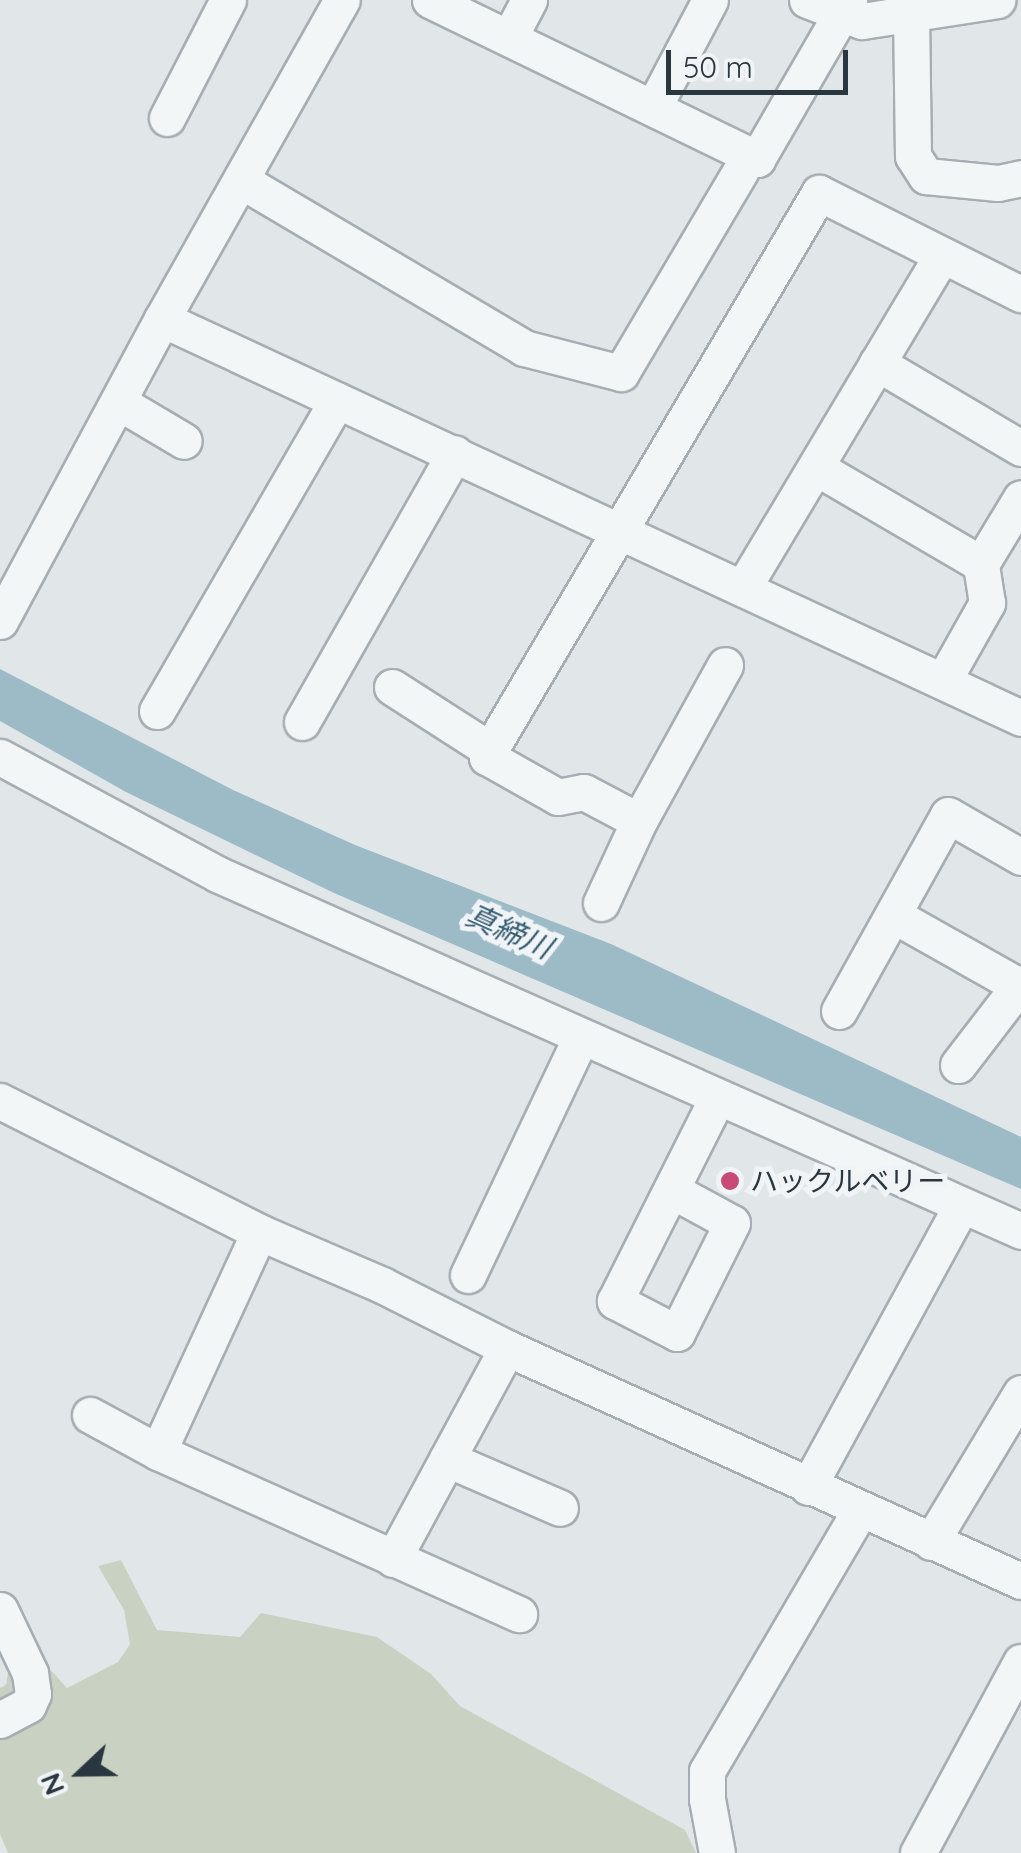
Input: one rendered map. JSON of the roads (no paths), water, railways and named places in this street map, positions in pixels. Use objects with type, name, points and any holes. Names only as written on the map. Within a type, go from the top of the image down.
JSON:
[{"type":"street","points":[[167,118],[228,0]]},
{"type":"street","points":[[0,621],[162,320],[342,0]]},
{"type":"street","points":[[430,0],[757,159],[845,8]]},
{"type":"street","points":[[509,38],[530,0]]},
{"type":"street","points":[[653,108],[710,0]]},
{"type":"street","points":[[807,0],[845,8],[862,21],[996,0]]},
{"type":"street","points":[[911,13],[913,156],[926,176],[998,183],[1021,178]]},
{"type":"street","points":[[242,181],[524,348],[621,372],[740,172]]},
{"type":"street","points":[[639,821],[584,792],[558,797],[487,757],[819,193],[941,258],[1021,294]]},
{"type":"street","points":[[744,586],[941,258]]},
{"type":"street","points":[[162,320],[622,529],[1021,718]]},
{"type":"street","points":[[877,363],[1021,448]]},
{"type":"street","points":[[157,710],[337,400]]},
{"type":"street","points":[[120,403],[184,440]]},
{"type":"street","points":[[302,722],[455,454]]},
{"type":"street","points":[[816,468],[981,564]]},
{"type":"street","points":[[942,681],[987,603],[981,564],[1021,498]]},
{"type":"street","points":[[601,903],[639,821],[725,665]]},
{"type":"street","points":[[392,687],[490,750]]},
{"type":"street","points":[[0,756],[217,874],[1021,1231]]},
{"type":"street","points":[[838,1011],[895,916],[948,815],[1021,857]]},
{"type":"street","points":[[895,916],[1017,996],[958,1065]]},
{"type":"street","points":[[468,1274],[581,1037]]},
{"type":"street","points":[[671,1190],[717,1098]]},
{"type":"street","points":[[0,1100],[259,1232],[382,1285],[507,1348],[1021,1582]]},
{"type":"street","points":[[808,1486],[962,1205]]},
{"type":"street","points":[[158,1452],[259,1232]]},
{"type":"street","points":[[394,1559],[507,1348]]},
{"type":"street","points":[[930,1542],[1021,1393]]},
{"type":"street","points":[[90,1415],[158,1452],[519,1614]]},
{"type":"street","points":[[448,1459],[560,1508]]},
{"type":"street","points":[[718,1853],[707,1799],[707,1771],[860,1510]]},
{"type":"street","points":[[0,1610],[30,1673],[33,1694],[28,1705],[0,1720]]},
{"type":"street","points":[[918,1853],[1021,1662]]},
{"type":"water","name":"真締川","points":[[0,669],[233,790],[355,845],[611,944],[1021,1137],[1021,1189],[334,893],[126,792],[0,721]]},
{"type":"place","name":"ハックルベリー","points":[[730,1181]]}]
